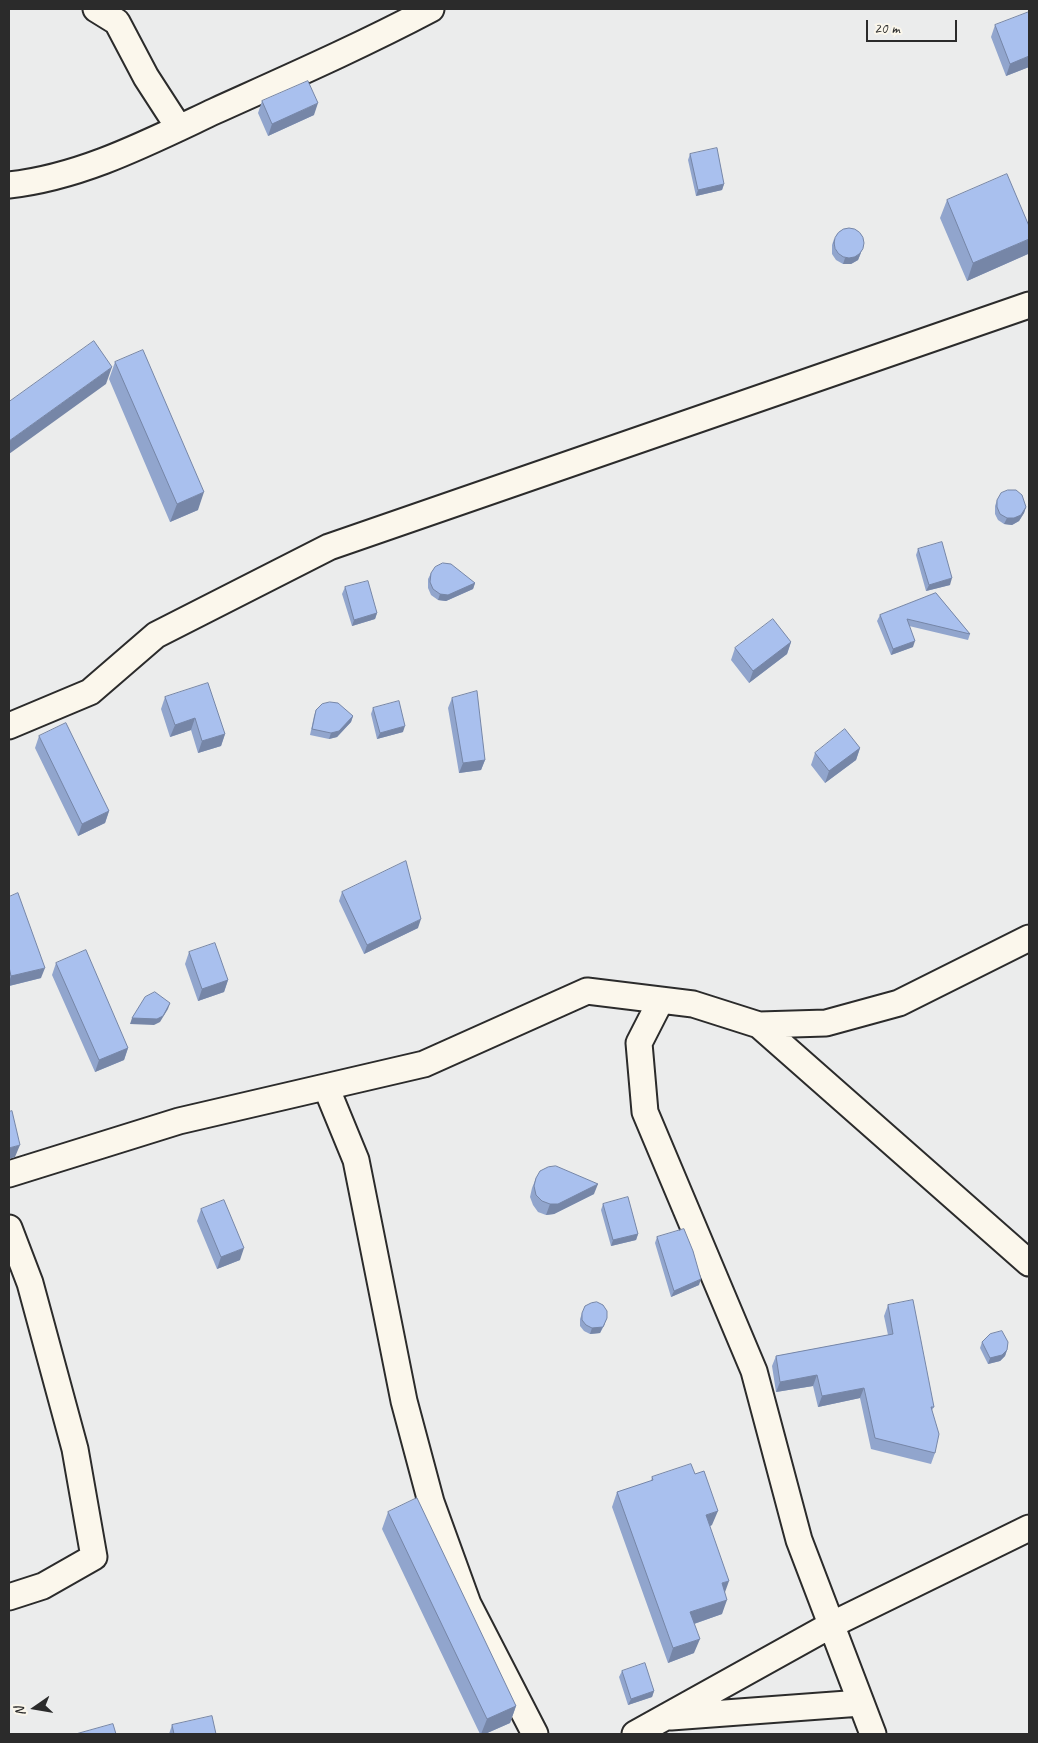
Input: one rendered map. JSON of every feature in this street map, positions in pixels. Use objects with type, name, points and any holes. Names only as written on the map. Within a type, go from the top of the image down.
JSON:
[{"type":"street","points":[[96,9],[117,22],[146,77],[179,128]]},
{"type":"street","points":[[9,185],[36,182],[113,158],[372,40],[431,9]]},
{"type":"street","points":[[9,726],[90,692],[156,635],[329,547],[1029,305]]},
{"type":"street","points":[[9,1174],[179,1121],[424,1064],[587,991],[693,1004],[760,1025],[826,1023],[899,1003],[1029,938]]},
{"type":"street","points":[[661,1000],[639,1043],[645,1112],[754,1370],[800,1540],[873,1734]]},
{"type":"street","points":[[760,1025],[1029,1263]]},
{"type":"street","points":[[326,1087],[356,1160],[404,1401],[431,1502],[468,1604],[535,1734]]},
{"type":"street","points":[[9,1228],[30,1283],[75,1449],[94,1557],[43,1586],[9,1597]]},
{"type":"street","points":[[635,1734],[832,1625],[1029,1528]]},
{"type":"street","points":[[663,1718],[861,1703]]},
{"type":"building","points":[[1029,12],[1029,56],[1010,64],[995,25]]},
{"type":"building","points":[[308,81],[318,103],[272,124],[262,101]]},
{"type":"building","points":[[717,148],[724,184],[698,190],[690,154]]},
{"type":"building","points":[[1007,174],[1029,226],[1029,239],[973,263],[947,200]]},
{"type":"building","points":[[849,228],[855,229],[863,237],[863,249],[855,257],[849,258],[843,257],[835,249],[834,243],[835,237],[843,229]]},
{"type":"building","points":[[94,341],[112,367],[9,441],[9,402]]},
{"type":"building","points":[[143,350],[204,492],[177,504],[115,362]]},
{"type":"building","points":[[1008,490],[1016,490],[1022,495],[1026,507],[1021,515],[1014,518],[1007,518],[1000,514],[997,507],[997,500],[1001,493]]},
{"type":"building","points":[[942,542],[952,578],[929,585],[918,549]]},
{"type":"building","points":[[443,563],[451,564],[475,583],[448,595],[440,594],[433,589],[430,582],[431,573],[435,567]]},
{"type":"building","points":[[368,581],[377,613],[354,620],[345,587]]},
{"type":"building","points":[[936,593],[970,634],[907,619],[915,641],[893,649],[880,615]]},
{"type":"building","points":[[773,619],[791,642],[753,671],[735,648]]},
{"type":"building","points":[[208,683],[225,734],[202,741],[195,718],[175,725],[165,697]]},
{"type":"building","points":[[477,691],[485,760],[463,763],[452,698]]},
{"type":"building","points":[[399,701],[405,726],[380,733],[373,708]]},
{"type":"building","points":[[338,703],[353,716],[339,731],[331,733],[312,729],[316,710],[322,704]]},
{"type":"building","points":[[66,723],[109,811],[82,824],[39,736]]},
{"type":"building","points":[[845,729],[860,748],[829,771],[815,753]]},
{"type":"building","points":[[406,861],[421,919],[367,945],[342,892]]},
{"type":"building","points":[[18,893],[45,968],[11,976],[9,967],[9,897]]},
{"type":"building","points":[[215,943],[228,980],[202,989],[189,952]]},
{"type":"building","points":[[86,950],[128,1048],[99,1060],[56,963]]},
{"type":"building","points":[[155,992],[170,1003],[163,1016],[157,1019],[132,1018],[145,997]]},
{"type":"building","points":[[12,1111],[20,1145],[9,1148],[9,1112]]},
{"type":"building","points":[[556,1166],[598,1184],[558,1204],[542,1201],[536,1195],[534,1186],[536,1178],[540,1171]]},
{"type":"building","points":[[628,1197],[638,1234],[613,1240],[603,1204]]},
{"type":"building","points":[[224,1200],[244,1248],[221,1257],[201,1209]]},
{"type":"building","points":[[684,1229],[701,1279],[674,1291],[657,1237]]},
{"type":"building","points":[[913,1300],[934,1407],[931,1407],[939,1434],[935,1453],[875,1438],[864,1388],[822,1396],[817,1375],[780,1382],[776,1356],[893,1334],[888,1305]]},
{"type":"building","points":[[597,1302],[603,1305],[607,1311],[607,1318],[603,1327],[592,1328],[582,1320],[582,1313],[585,1306]]},
{"type":"building","points":[[1002,1331],[1008,1342],[1007,1350],[1002,1355],[990,1358],[982,1342],[990,1334]]},
{"type":"building","points":[[691,1464],[695,1474],[704,1471],[718,1511],[706,1515],[729,1581],[722,1583],[727,1600],[690,1612],[700,1639],[673,1648],[617,1492],[653,1480],[652,1477]]},
{"type":"building","points":[[417,1498],[516,1706],[487,1719],[388,1512]]},
{"type":"building","points":[[645,1663],[654,1691],[631,1699],[622,1671]]},
{"type":"building","points":[[212,1716],[216,1734],[174,1734],[172,1725]]},
{"type":"building","points":[[113,1724],[116,1734],[76,1734]]}]
